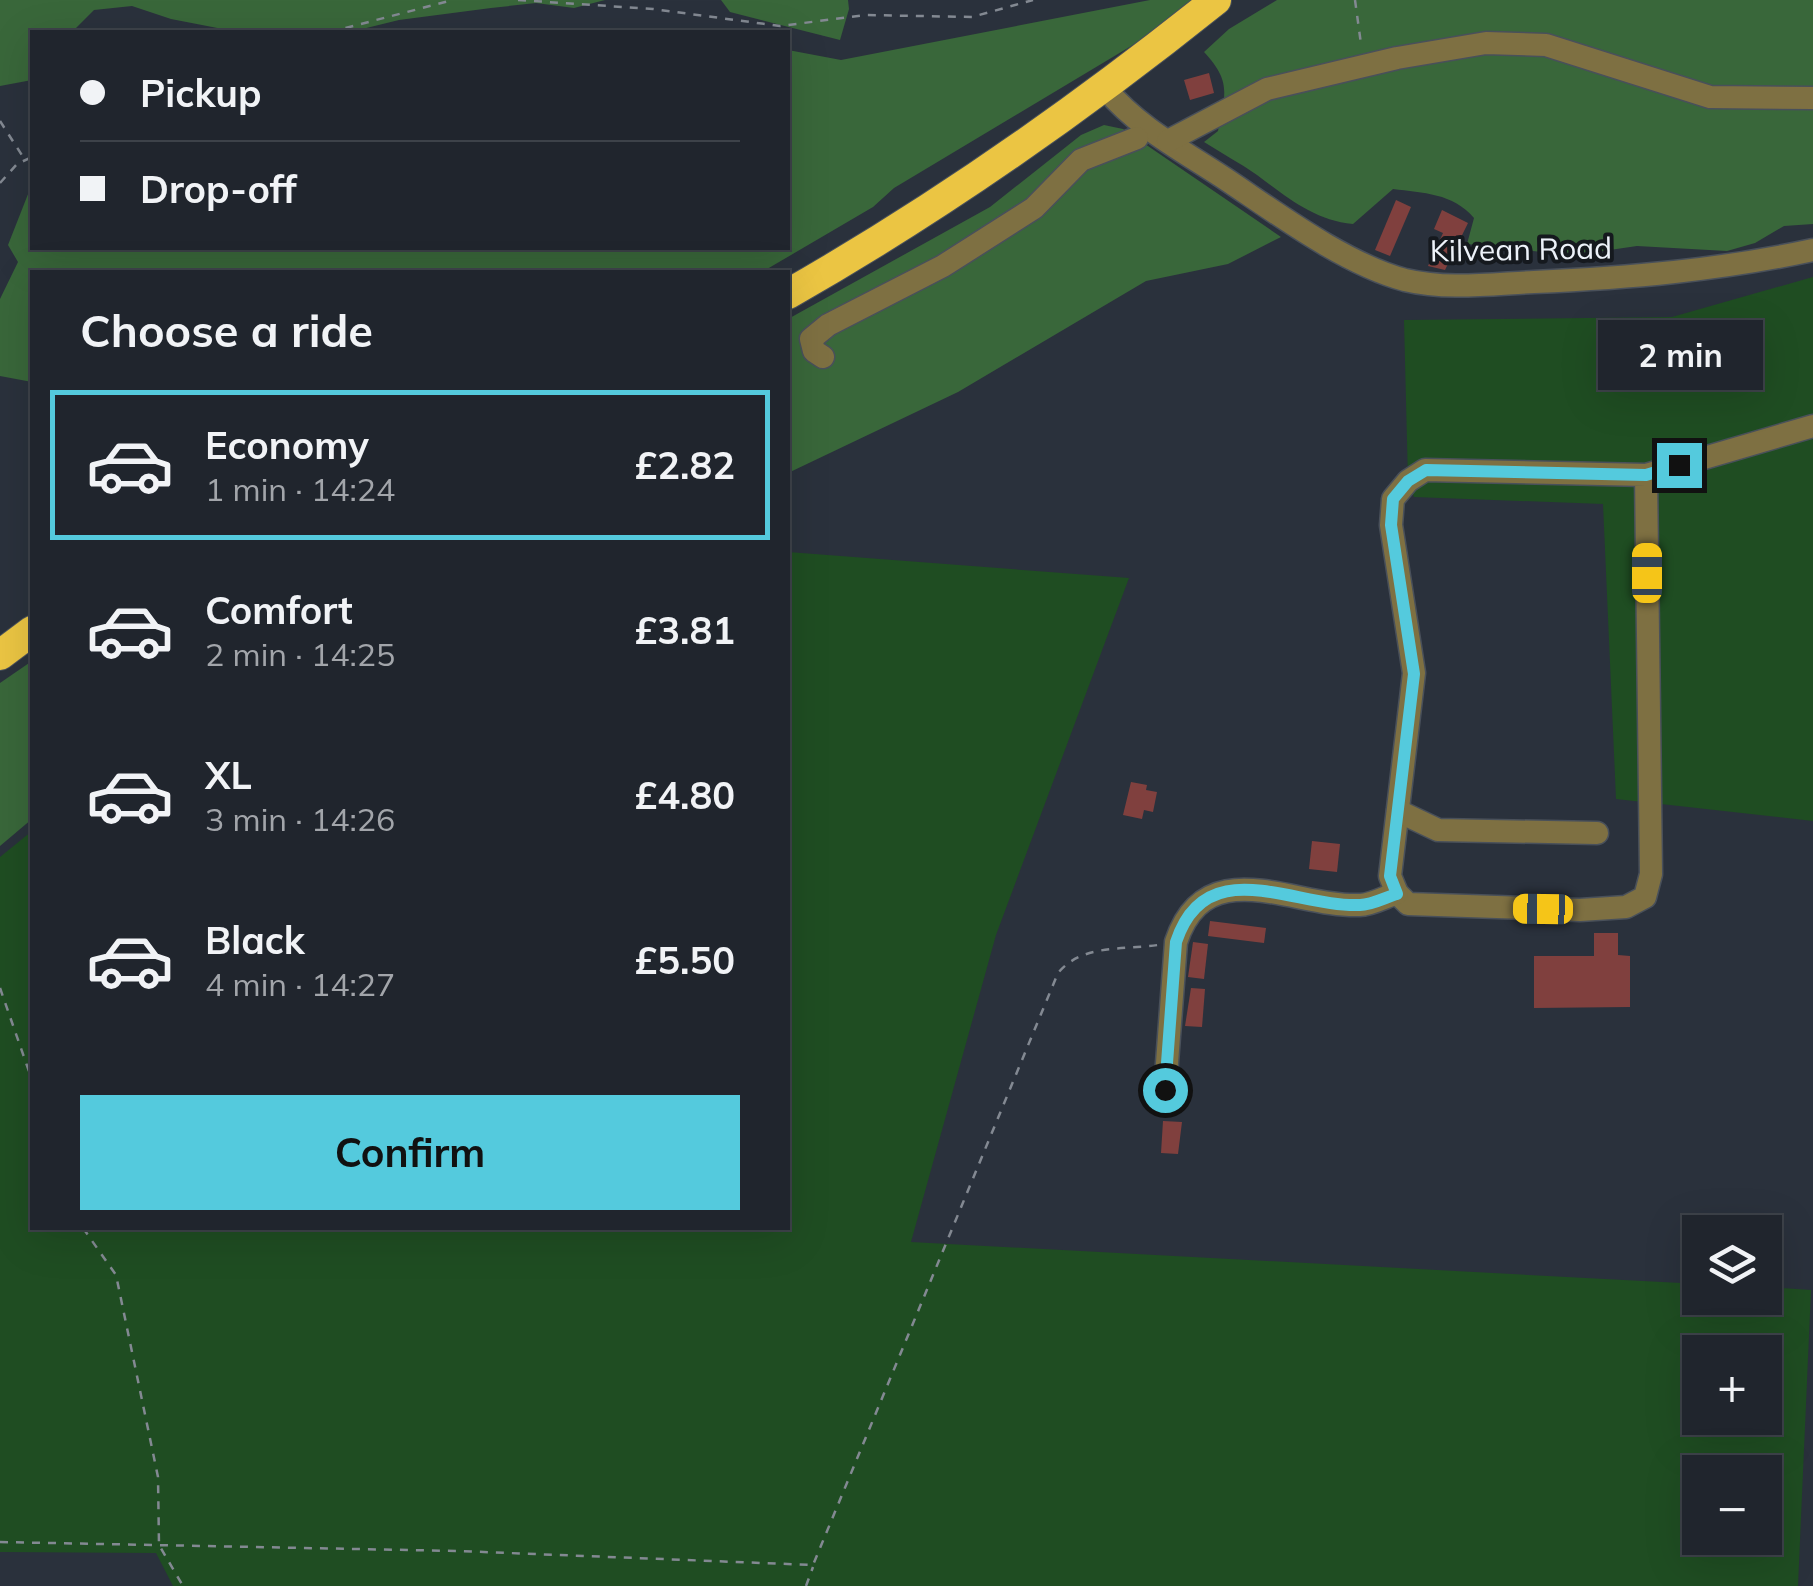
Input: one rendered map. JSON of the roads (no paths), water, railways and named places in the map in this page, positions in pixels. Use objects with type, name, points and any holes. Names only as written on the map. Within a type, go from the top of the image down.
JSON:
[{"type":"highway","points":[[790,293],[978,176],[1106,89],[1216,0]]},
{"type":"highway","points":[[0,656],[30,633]]},
{"type":"street","points":[[1168,141],[1267,89],[1443,50],[1520,43],[1574,52],[1674,89],[1710,97],[1813,98]]},
{"type":"street","name":"Kilvean Road","points":[[1106,89],[1128,113],[1284,217],[1368,266],[1420,282],[1462,286],[1704,272],[1813,250]]},
{"type":"street","points":[[822,357],[814,351],[811,339],[828,325],[906,287],[1006,226],[1056,188],[1082,160],[1137,138]]},
{"type":"street","points":[[1646,475],[1651,874],[1645,897],[1626,907],[1562,909],[1408,904],[1397,894],[1390,876],[1414,674],[1391,525],[1393,499],[1408,481],[1426,470],[1646,475],[1813,426]]},
{"type":"street","points":[[1398,811],[1438,830],[1598,832]]},
{"type":"street","points":[[1165,1090],[1176,942],[1189,916],[1220,891],[1243,889],[1362,906],[1397,894]]}]
